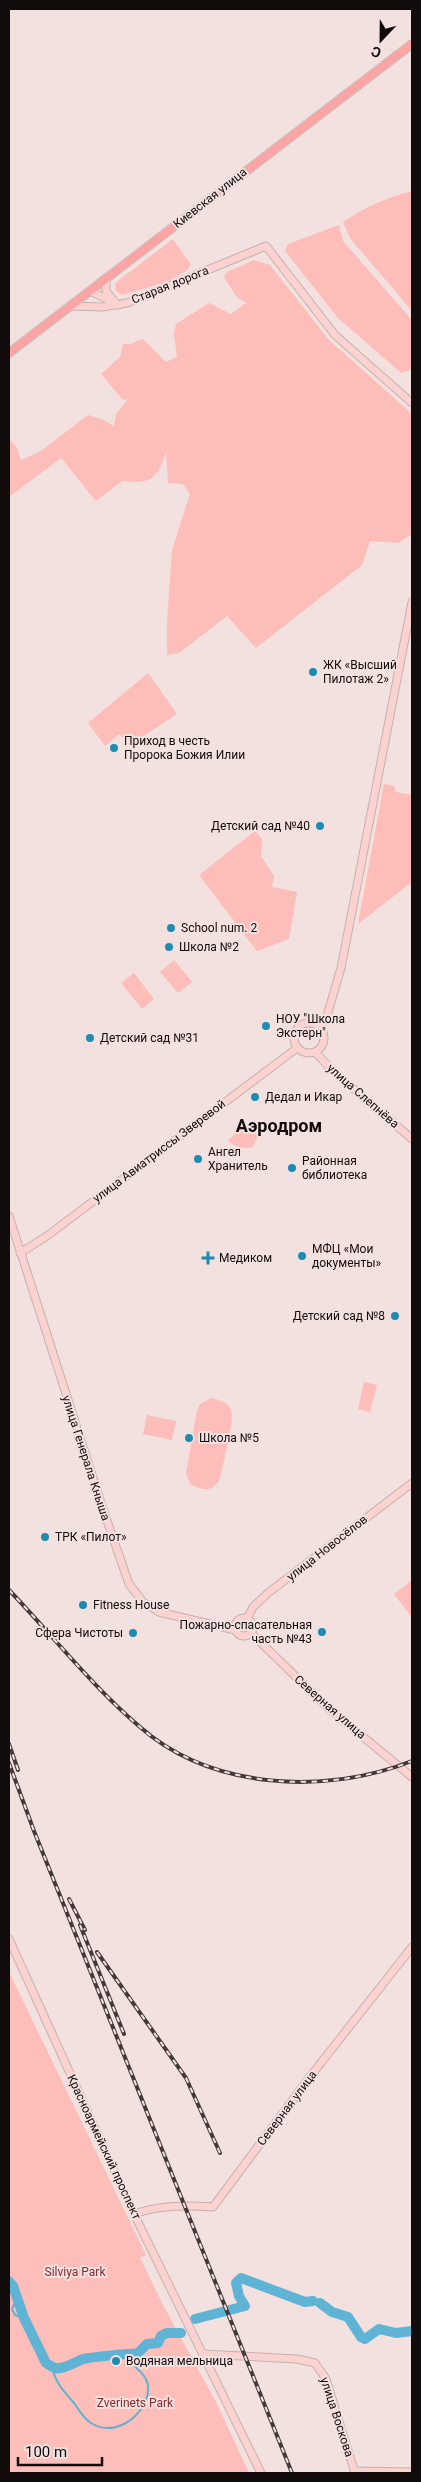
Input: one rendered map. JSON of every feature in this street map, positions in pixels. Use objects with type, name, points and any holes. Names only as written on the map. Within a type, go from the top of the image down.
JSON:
[{"type":"main road","name":"Киевская улица","points":[[9,353],[412,44]]},
{"type":"street","name":"Старая дорога","points":[[71,306],[102,308],[119,305],[162,290],[266,246],[335,335],[412,403]]},
{"type":"street","points":[[106,278],[106,291],[109,297],[119,305]]},
{"type":"street","points":[[90,291],[119,305]]},
{"type":"street","points":[[90,291],[96,303],[102,308]]},
{"type":"street","points":[[319,1028],[328,1012],[341,968],[412,602]]},
{"type":"street","points":[[305,1024],[313,1024],[319,1028],[324,1039],[321,1047],[315,1052],[302,1052],[297,1048],[295,1034],[298,1028],[305,1024]]},
{"type":"street","name":"улица Авиатриссы Зверевой","points":[[20,1254],[47,1236],[297,1048]]},
{"type":"street","name":"улица Слепнёва","points":[[315,1052],[334,1072],[412,1138]]},
{"type":"street","name":"улица Генерала Кныша","points":[[9,1216],[105,1518],[129,1584],[143,1602],[159,1612],[235,1630]]},
{"type":"street","name":"улица Новосёлов","points":[[247,1619],[253,1608],[268,1593],[412,1483]]},
{"type":"street","points":[[247,1619],[252,1623],[251,1633],[242,1636],[235,1630],[238,1621],[247,1619]]},
{"type":"street","name":"Северная улица","points":[[251,1633],[328,1708],[412,1776]]},
{"type":"street","name":"Красноармейский проспект","points":[[9,1939],[134,2214],[261,2473]]},
{"type":"street","name":"Северная улица","points":[[134,2214],[148,2209],[185,2205],[213,2207],[309,2078],[412,1947]]},
{"type":"street","name":"улица Воскова","points":[[203,2354],[298,2359],[315,2363],[326,2379],[354,2472]]},
{"type":"street","points":[[354,2472],[412,2472]]},
{"type":"green space","points":[[412,191],[412,311],[350,238],[343,222],[376,203]]},
{"type":"green space","points":[[339,225],[343,241],[411,319],[412,369],[401,373],[338,318],[285,251],[288,244]]},
{"type":"green space","points":[[173,239],[191,265],[186,270],[160,284],[122,295],[116,291],[115,284],[119,280]]},
{"type":"green space","points":[[254,260],[270,265],[329,340],[412,414],[412,534],[398,543],[370,541],[362,565],[256,648],[227,616],[179,653],[167,655],[167,622],[172,550],[190,494],[183,484],[168,483],[166,452],[160,468],[152,478],[140,482],[122,481],[96,501],[61,458],[9,497],[9,439],[16,446],[21,460],[41,451],[88,415],[104,420],[114,426],[116,414],[128,399],[123,400],[101,374],[120,357],[123,344],[131,344],[143,339],[166,362],[177,357],[174,334],[176,324],[209,303],[231,314],[246,303],[236,296],[224,277],[227,272]]},
{"type":"green space","points":[[148,673],[177,714],[130,745],[119,734],[105,746],[88,723]]},
{"type":"green space","points":[[384,784],[394,786],[396,792],[412,795],[412,884],[408,885],[358,924]]},
{"type":"green space","points":[[255,831],[262,839],[261,856],[274,876],[272,887],[297,892],[289,939],[257,951],[199,875]]},
{"type":"green space","points":[[174,960],[192,982],[178,993],[160,972]]},
{"type":"green space","points":[[134,973],[154,999],[142,1009],[121,983]]},
{"type":"green space","points":[[250,1124],[259,1135],[252,1148],[242,1148],[230,1143],[228,1140],[233,1136],[236,1127],[243,1128]]},
{"type":"green space","points":[[364,1382],[377,1385],[370,1412],[358,1409]]},
{"type":"green space","points":[[211,1398],[220,1400],[228,1405],[232,1415],[228,1444],[219,1481],[213,1487],[206,1489],[190,1484],[186,1473],[197,1411],[200,1404]]},
{"type":"green space","points":[[147,1415],[176,1421],[172,1440],[143,1434]]},
{"type":"green space","points":[[412,1580],[412,1618],[394,1594]]},
{"type":"green space","points":[[9,1972],[146,2255],[140,2258],[163,2305],[217,2404],[249,2473],[9,2473]]},
{"type":"water","points":[[9,2275],[17,2283],[18,2288],[9,2290]]},
{"type":"waterway","points":[[195,2319],[245,2306],[239,2296],[236,2283],[241,2278],[305,2302],[313,2301]]},
{"type":"waterway","points":[[9,2282],[13,2286],[24,2318],[46,2363],[54,2368],[69,2366],[88,2358],[137,2354],[147,2344],[158,2343],[161,2336],[167,2333],[181,2333]]},
{"type":"waterway","points":[[17,2298],[12,2309],[15,2315],[24,2318]]},
{"type":"waterway","points":[[320,2303],[332,2312],[348,2317],[361,2337],[365,2339],[379,2329],[396,2333],[412,2331]]},
{"type":"waterway","points":[[161,2336],[163,2330],[172,2333]]},
{"type":"waterway","points":[[52,2368],[61,2387],[86,2419],[103,2428],[115,2427],[126,2423],[136,2415],[143,2406],[147,2395],[148,2385],[144,2376],[123,2354]]},
{"type":"railway","points":[[9,1590],[89,1678],[122,1711],[169,1748],[201,1764],[235,1774],[271,1780],[307,1782],[343,1779],[379,1772],[412,1761]]},
{"type":"railway","points":[[9,1744],[18,1770]]},
{"type":"railway","points":[[9,1763],[34,1831],[292,2473]]},
{"type":"railway","points":[[69,1899],[85,1930]]},
{"type":"railway","points":[[80,1925],[124,2034]]},
{"type":"railway","points":[[97,1952],[186,2078],[220,2153]]},
{"type":"place","name":"ЖК «Высший Пилотаж 2»","points":[[313,672]]},
{"type":"place","name":"Приход в честь Пророка Божия Илии","points":[[114,748]]},
{"type":"place","name":"Детский сад №40","points":[[320,826]]},
{"type":"place","name":"School num. 2","points":[[171,928]]},
{"type":"place","name":"Школа №2","points":[[169,947]]},
{"type":"place","name":"НОУ \"Школа Экстерн\"","points":[[266,1026]]},
{"type":"place","name":"Детский сад №31","points":[[90,1038]]},
{"type":"place","name":"Дедал и Икар","points":[[255,1097]]},
{"type":"place","name":"Ангел Хранитель","points":[[198,1159]]},
{"type":"place","name":"Районная библиотека","points":[[292,1168]]},
{"type":"place","name":"МФЦ «Мои документы»","points":[[302,1256]]},
{"type":"place","name":"Медиком","points":[[208,1258]]},
{"type":"place","name":"Детский сад №8","points":[[395,1316]]},
{"type":"place","name":"Школа №5","points":[[189,1438]]},
{"type":"place","name":"ТРК «Пилот»","points":[[45,1537]]},
{"type":"place","name":"Fitness House","points":[[83,1605]]},
{"type":"place","name":"Пожарно-спасательная часть №43","points":[[322,1632]]},
{"type":"place","name":"Сфера Чистоты","points":[[133,1633]]},
{"type":"place","name":"Водяная мельница","points":[[116,2361]]},
{"type":"district","name":"Аэродром","points":[[279,1126]]},
{"type":"park label","name":"Silviya Park","points":[[75,2272]]},
{"type":"park label","name":"Zverinets Park","points":[[135,2403]]}]
